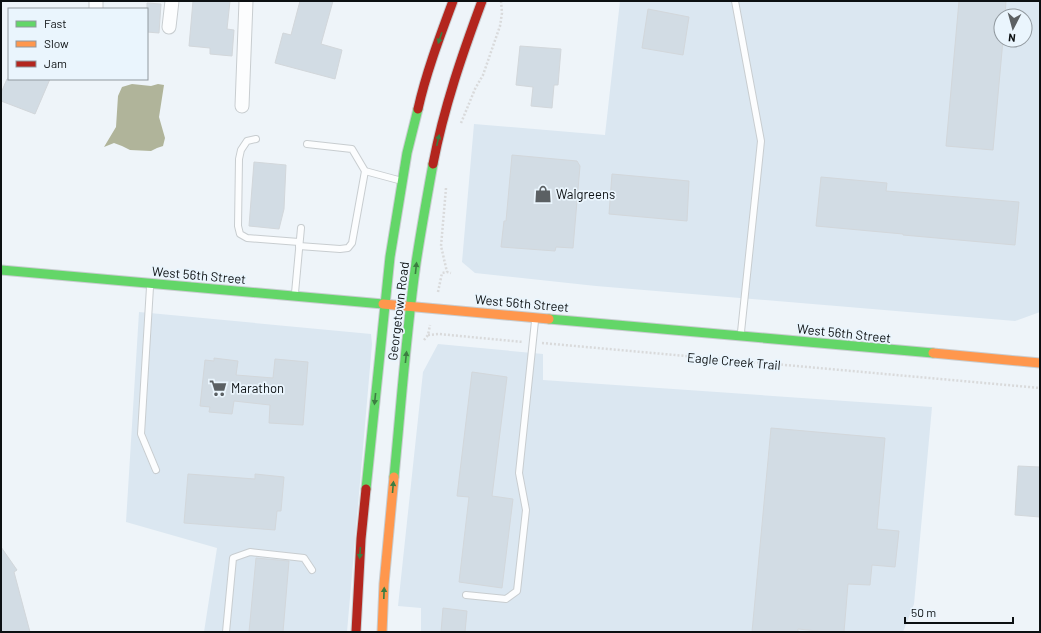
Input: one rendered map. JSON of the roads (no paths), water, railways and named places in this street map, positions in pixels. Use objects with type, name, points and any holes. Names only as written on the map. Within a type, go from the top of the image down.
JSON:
[{"type":"main road","name":"Georgetown Road","points":[[356,632],[361,539],[384,304],[390,258],[407,153],[421,95],[453,1]]},
{"type":"main road","name":"Georgetown Road","points":[[382,632],[384,584],[403,384],[411,306],[422,225],[436,150],[454,80],[470,29],[482,1]]},
{"type":"main road","name":"West 56th Street","points":[[1,270],[1040,364]]},
{"type":"street","points":[[169,27],[172,1]]},
{"type":"street","points":[[242,106],[246,1]]},
{"type":"lane","points":[[735,1],[760,141],[741,336]]},
{"type":"lane","points":[[256,140],[247,140],[241,150],[239,159],[238,226],[240,234],[247,238],[340,249],[348,248],[352,243],[365,171],[352,149],[307,144]]},
{"type":"lane","points":[[365,171],[402,181]]},
{"type":"lane","points":[[295,296],[300,228]]},
{"type":"lane","points":[[150,284],[141,434],[156,470]]},
{"type":"lane","points":[[466,595],[506,599],[517,591],[526,510],[519,473],[535,318]]},
{"type":"lane","points":[[226,632],[233,558],[250,552],[304,558],[312,570]]},
{"type":"place","name":"Walgreens","points":[[543,194]]},
{"type":"place","name":"Marathon","points":[[218,388]]}]
